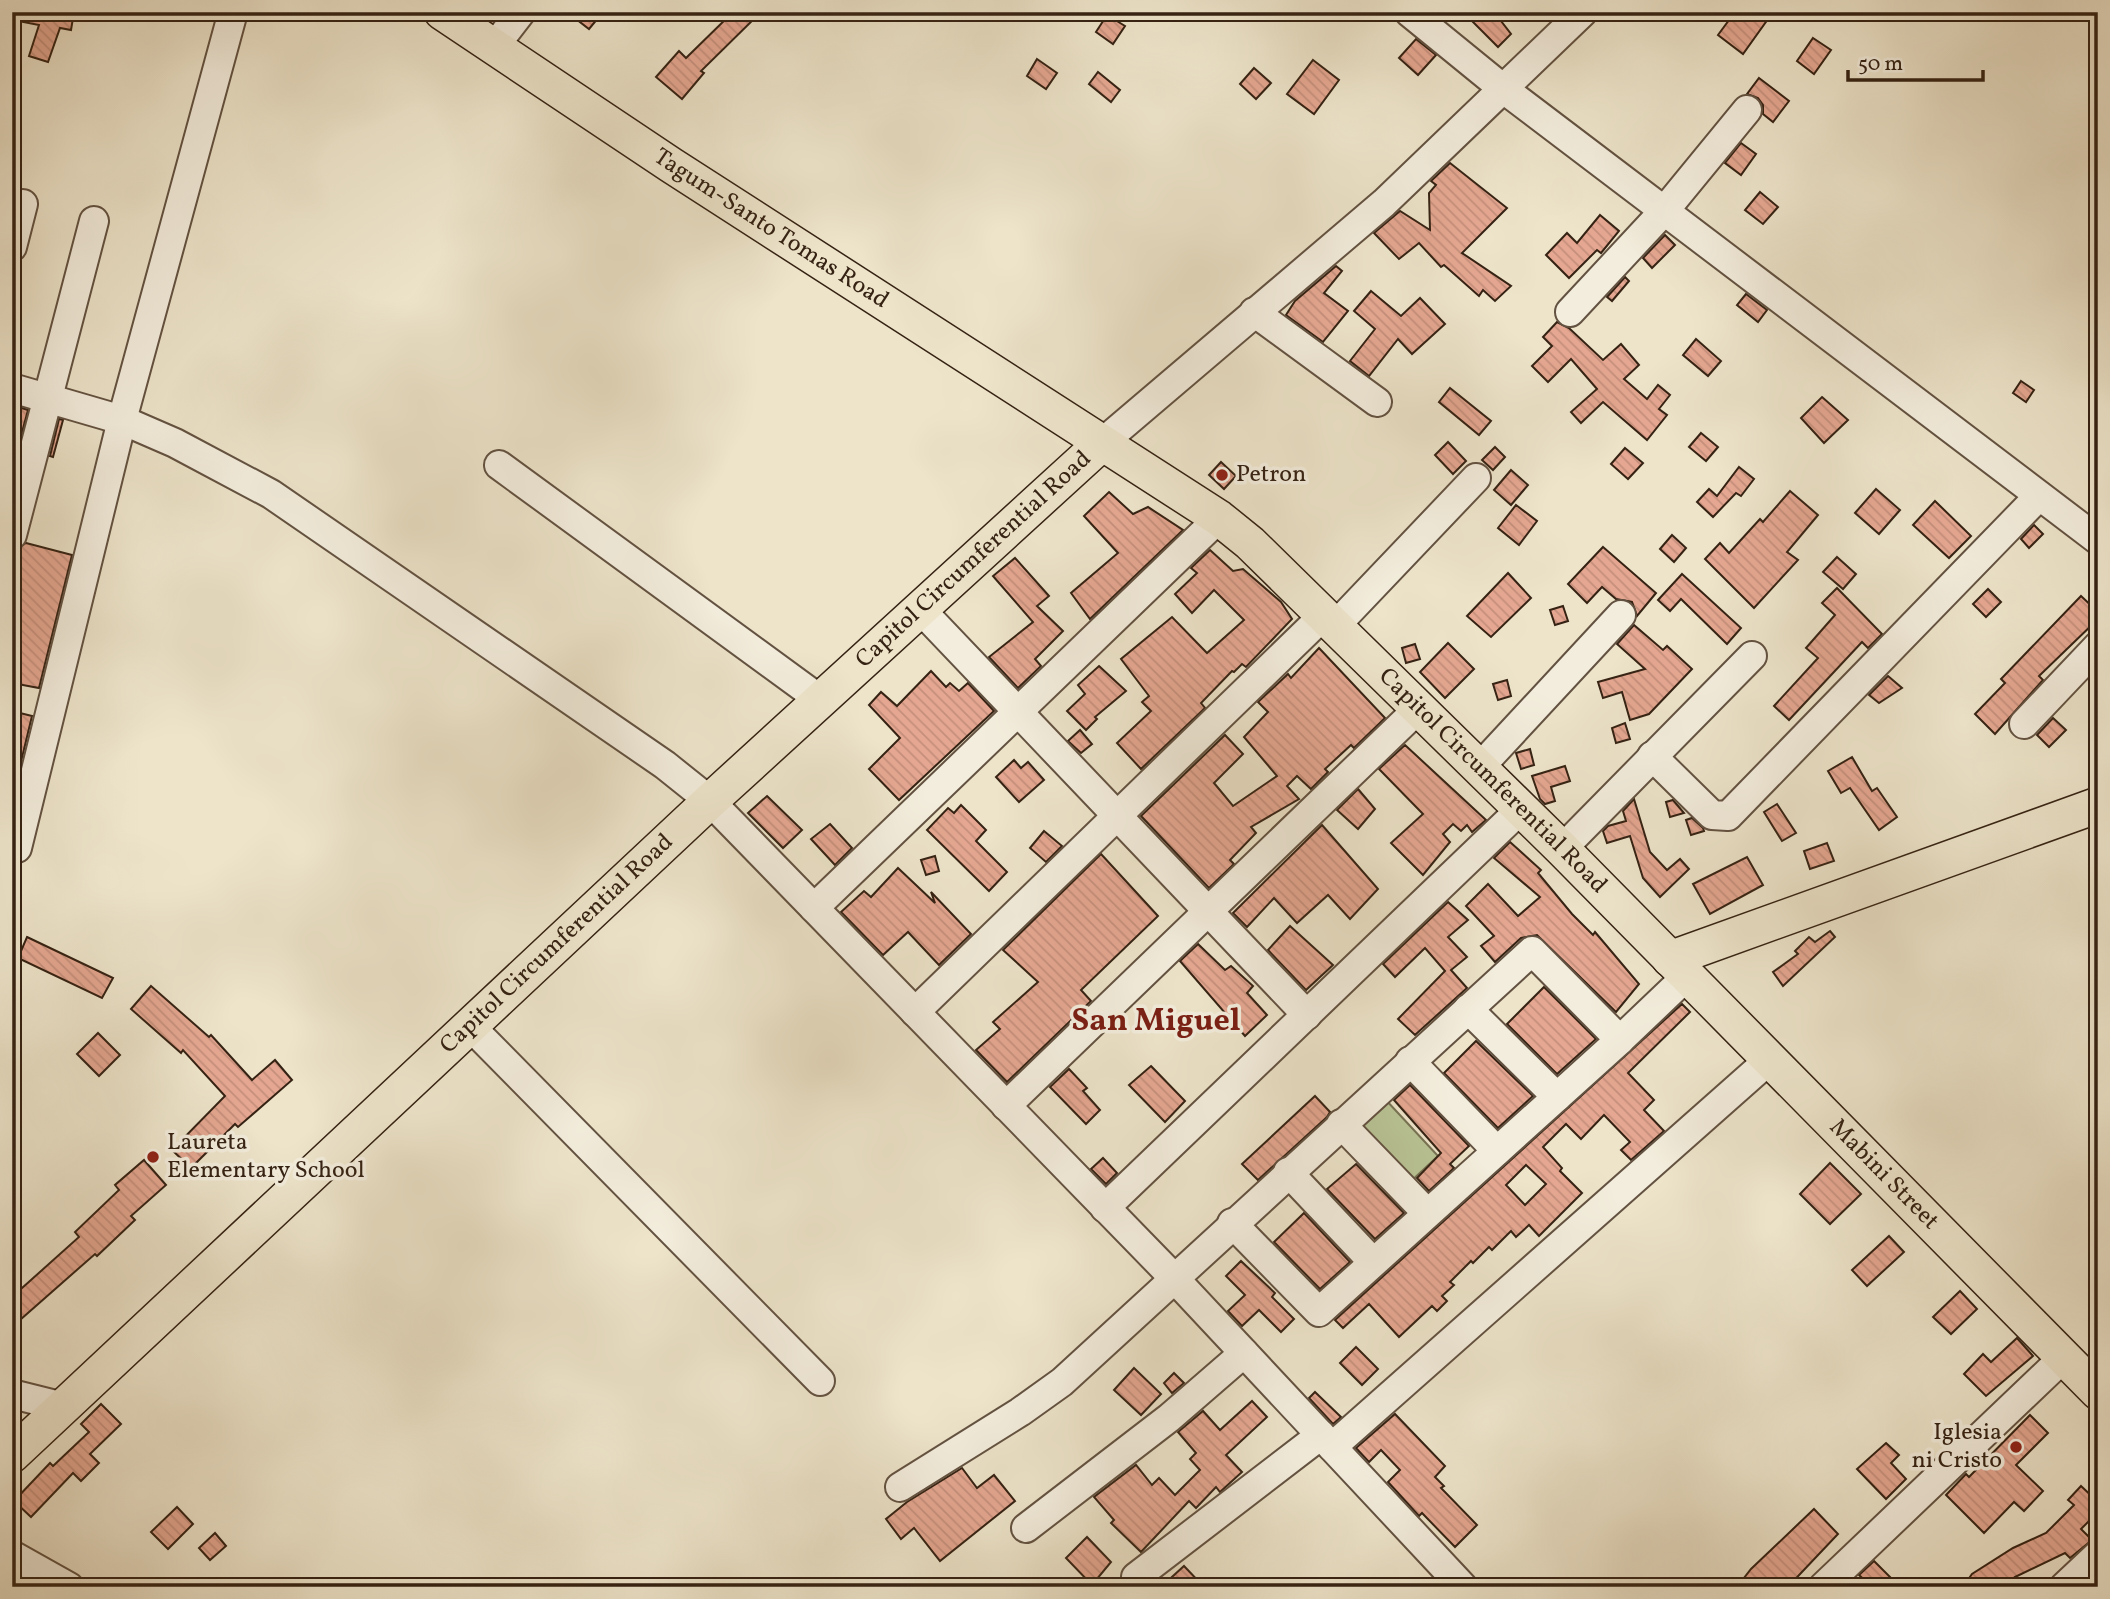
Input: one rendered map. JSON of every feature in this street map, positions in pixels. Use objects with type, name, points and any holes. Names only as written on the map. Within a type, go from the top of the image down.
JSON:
[{"type":"main road","name":"Tagum-Santo Tomas Road","points":[[442,12],[671,165],[1102,443]]},
{"type":"main road","name":"Capitol Circumferential Road","points":[[12,1455],[710,801],[1102,443],[1219,518],[1280,570],[1679,967]]},
{"type":"main road","points":[[1679,967],[2098,805]]},
{"type":"main road","name":"Mabini Street","points":[[1679,967],[2098,1392]]},
{"type":"street","points":[[16,848],[122,420],[233,12]]},
{"type":"street","points":[[494,47],[521,12]]},
{"type":"street","points":[[1409,12],[1501,87],[2098,540]]},
{"type":"street","points":[[1102,443],[1384,203],[1501,87],[1583,12]]},
{"type":"street","points":[[1570,312],[1665,210],[1746,110]]},
{"type":"street","points":[[12,247],[23,204]]},
{"type":"street","points":[[12,534],[94,220]]},
{"type":"street","points":[[1254,312],[1377,402]]},
{"type":"street","points":[[12,388],[122,420],[175,443],[271,495],[665,765],[710,801],[1174,1278],[1464,1587]]},
{"type":"street","points":[[499,465],[822,701]]},
{"type":"street","points":[[915,1012],[1117,815],[1331,620],[1476,478]]},
{"type":"street","points":[[1652,756],[1712,815],[1728,816],[2039,496]]},
{"type":"street","points":[[814,908],[1219,518]]},
{"type":"street","points":[[921,610],[1307,1015]]},
{"type":"street","points":[[1479,768],[1621,615]]},
{"type":"street","points":[[2024,724],[2098,646]]},
{"type":"street","points":[[1562,849],[1752,656]]},
{"type":"street","points":[[1006,1106],[1419,708]]},
{"type":"street","points":[[1105,1208],[1521,809]]},
{"type":"street","points":[[900,1487],[1011,1418],[1062,1382],[1232,1223],[1532,951],[1620,1040]]},
{"type":"street","points":[[1232,1223],[1319,1312],[1620,1040],[1679,967]]},
{"type":"street","points":[[1468,1009],[1557,1097]]},
{"type":"street","points":[[471,1027],[820,1381]]},
{"type":"street","points":[[1136,1577],[1327,1441],[1769,1060]]},
{"type":"street","points":[[1410,1062],[1497,1150]]},
{"type":"street","points":[[1341,1124],[1427,1213]]},
{"type":"street","points":[[1288,1172],[1373,1262]]},
{"type":"street","points":[[1026,1528],[1169,1418],[1244,1353]]},
{"type":"street","points":[[1823,1587],[2063,1358]]},
{"type":"street","points":[[12,1394],[64,1407]]},
{"type":"street","points":[[12,1555],[69,1587]]},
{"type":"street","points":[[2064,1587],[2094,1562]]},
{"type":"green space","points":[[1385,1099],[1438,1156],[1408,1184],[1355,1127]]},
{"type":"building","points":[[14,12],[74,12],[71,30],[60,28],[48,62],[29,56],[39,25],[13,20]]},
{"type":"building","points":[[567,12],[603,12],[589,29]]},
{"type":"building","points":[[733,12],[761,12],[701,71],[704,73],[682,99],[656,77],[679,51],[686,58]]},
{"type":"building","points":[[1479,12],[1494,12],[1511,34],[1498,47],[1471,20]]},
{"type":"building","points":[[1735,12],[1773,12],[1743,54],[1718,35]]},
{"type":"building","points":[[1107,15],[1125,26],[1113,44],[1096,32]]},
{"type":"building","points":[[1813,38],[1831,50],[1814,74],[1797,61]]},
{"type":"building","points":[[1416,39],[1436,55],[1418,75],[1399,58]]},
{"type":"building","points":[[1037,59],[1057,73],[1046,89],[1027,76]]},
{"type":"building","points":[[1313,60],[1339,80],[1314,114],[1287,94]]},
{"type":"building","points":[[1254,68],[1271,83],[1256,99],[1240,84]]},
{"type":"building","points":[[1098,72],[1120,90],[1111,102],[1089,84]]},
{"type":"building","points":[[1759,78],[1789,101],[1773,122],[1763,114],[1763,105],[1758,98],[1747,94]]},
{"type":"building","points":[[1741,143],[1756,154],[1741,175],[1725,163]]},
{"type":"building","points":[[1450,163],[1507,208],[1462,253],[1511,286],[1495,301],[1483,290],[1479,296],[1444,265],[1441,267],[1419,243],[1399,259],[1374,233],[1400,211],[1430,230],[1429,193],[1436,185],[1431,181]]},
{"type":"building","points":[[1760,192],[1778,207],[1763,224],[1745,210]]},
{"type":"building","points":[[1600,215],[1619,231],[1601,253],[1597,250],[1569,278],[1546,255],[1567,233],[1577,243]]},
{"type":"building","points":[[1665,235],[1675,245],[1652,268],[1643,258]]},
{"type":"building","points":[[1336,266],[1342,271],[1324,293],[1348,311],[1323,342],[1286,315],[1295,301]]},
{"type":"building","points":[[1625,277],[1629,281],[1612,301],[1607,297]]},
{"type":"building","points":[[1371,291],[1401,316],[1420,298],[1445,324],[1412,354],[1398,339],[1369,376],[1350,361],[1375,329],[1354,311]]},
{"type":"building","points":[[1746,294],[1767,310],[1758,322],[1737,305]]},
{"type":"building","points":[[1557,322],[1569,328],[1603,360],[1621,344],[1639,365],[1624,379],[1647,399],[1658,385],[1670,395],[1659,409],[1667,415],[1647,440],[1603,402],[1581,423],[1571,412],[1597,389],[1571,359],[1548,382],[1532,366],[1552,346],[1543,337]]},
{"type":"building","points":[[1696,339],[1721,361],[1708,376],[1683,355]]},
{"type":"building","points":[[2021,381],[2034,390],[2026,402],[2013,393]]},
{"type":"building","points":[[1450,388],[1491,421],[1479,435],[1439,402]]},
{"type":"building","points":[[1822,397],[1848,420],[1824,443],[1801,418]]},
{"type":"building","points":[[12,405],[28,410],[18,447],[12,446]]},
{"type":"building","points":[[59,419],[63,420],[53,457],[50,456]]},
{"type":"building","points":[[1701,433],[1718,447],[1706,461],[1689,447]]},
{"type":"building","points":[[1448,442],[1466,461],[1453,474],[1435,455]]},
{"type":"building","points":[[1495,447],[1505,457],[1493,470],[1482,460]]},
{"type":"building","points":[[1625,448],[1643,463],[1628,479],[1611,464]]},
{"type":"building","name":"Petron","points":[[1221,462],[1236,476],[1224,489],[1209,475]]},
{"type":"building","points":[[1739,467],[1754,479],[1741,496],[1736,493],[1713,517],[1697,502],[1709,489],[1717,496]]},
{"type":"building","points":[[1511,470],[1528,485],[1511,505],[1494,490]]},
{"type":"building","points":[[1876,489],[1900,510],[1879,534],[1855,513]]},
{"type":"building","points":[[1790,491],[1818,515],[1787,552],[1798,560],[1754,608],[1705,559],[1720,543],[1729,553],[1760,519],[1763,522]]},
{"type":"building","points":[[1109,492],[1133,514],[1148,507],[1183,530],[1090,619],[1071,593],[1118,553],[1084,516]]},
{"type":"building","points":[[1935,501],[1971,536],[1949,558],[1913,525]]},
{"type":"building","points":[[1516,505],[1537,521],[1519,545],[1498,528]]},
{"type":"building","points":[[2034,525],[2043,534],[2029,548],[2021,539]]},
{"type":"building","points":[[1672,535],[1686,548],[1674,562],[1660,549]]},
{"type":"building","points":[[26,543],[72,555],[39,688],[12,683],[12,551]]},
{"type":"building","points":[[1603,547],[1656,593],[1637,616],[1632,602],[1616,599],[1602,587],[1587,603],[1568,584]]},
{"type":"building","points":[[1210,550],[1233,571],[1243,569],[1281,602],[1292,619],[1246,667],[1242,664],[1232,671],[1201,703],[1205,708],[1141,769],[1117,743],[1151,711],[1142,702],[1149,696],[1121,659],[1172,617],[1207,653],[1244,620],[1214,590],[1192,613],[1175,594],[1197,573],[1191,568]]},
{"type":"building","points":[[1837,557],[1856,574],[1843,589],[1823,572]]},
{"type":"building","points":[[1015,558],[1049,596],[1037,606],[1063,631],[1035,659],[1041,666],[1018,688],[989,657],[1033,622],[993,576]]},
{"type":"building","points":[[1508,573],[1531,598],[1491,637],[1467,616]]},
{"type":"building","points":[[1682,574],[1741,628],[1727,644],[1681,599],[1670,611],[1658,600]]},
{"type":"building","points":[[1837,588],[1882,634],[1868,648],[1862,642],[1789,720],[1774,706],[1818,658],[1806,648],[1835,615],[1822,603]]},
{"type":"building","points":[[1988,589],[2001,602],[1986,617],[1973,604]]},
{"type":"building","points":[[2081,596],[2098,612],[2098,619],[2039,676],[2043,680],[1995,734],[1975,714],[2005,683],[2001,679]]},
{"type":"building","points":[[1563,606],[1568,621],[1555,625],[1550,610]]},
{"type":"building","points":[[1634,625],[1663,650],[1667,646],[1692,669],[1649,714],[1630,720],[1622,692],[1603,698],[1598,682],[1645,669],[1617,644]]},
{"type":"building","points":[[1448,643],[1474,669],[1445,698],[1420,672]]},
{"type":"building","points":[[1415,644],[1420,659],[1406,663],[1402,648]]},
{"type":"building","points":[[1319,648],[1385,718],[1354,748],[1351,745],[1325,769],[1328,772],[1311,789],[1297,776],[1287,786],[1299,799],[1251,827],[1256,833],[1230,860],[1234,864],[1209,888],[1141,816],[1225,735],[1243,754],[1214,783],[1233,806],[1277,776],[1244,737],[1268,712],[1258,702],[1288,674],[1291,678]]},
{"type":"building","points":[[1099,666],[1126,691],[1095,717],[1097,719],[1086,730],[1067,711],[1085,694],[1078,685]]},
{"type":"building","points":[[931,671],[946,687],[950,683],[959,691],[968,683],[994,711],[899,800],[869,769],[900,738],[869,705],[881,692],[897,706]]},
{"type":"building","points":[[1888,676],[1902,688],[1879,703],[1869,695]]},
{"type":"building","points":[[1507,680],[1511,696],[1498,700],[1493,684]]},
{"type":"building","points":[[12,711],[32,716],[20,766],[12,764]]},
{"type":"building","points":[[2053,718],[2066,730],[2049,747],[2037,735]]},
{"type":"building","points":[[1625,723],[1630,739],[1616,743],[1612,728]]},
{"type":"building","points":[[1080,730],[1092,744],[1081,753],[1068,741]]},
{"type":"building","points":[[1405,745],[1486,820],[1472,832],[1467,825],[1461,831],[1453,824],[1443,834],[1450,842],[1423,875],[1391,843],[1423,814],[1379,769]]},
{"type":"building","points":[[1530,749],[1534,765],[1521,769],[1516,753]]},
{"type":"building","points":[[1852,757],[1872,791],[1877,788],[1897,817],[1879,830],[1850,788],[1841,793],[1828,771]]},
{"type":"building","points":[[1014,760],[1021,768],[1028,762],[1044,780],[1019,802],[996,777]]},
{"type":"building","points":[[1565,766],[1570,781],[1551,787],[1555,801],[1545,804],[1540,799],[1532,776]]},
{"type":"building","points":[[1358,789],[1375,809],[1358,829],[1337,810]]},
{"type":"building","points":[[767,796],[802,830],[783,848],[748,813]]},
{"type":"building","points":[[1634,799],[1650,852],[1667,870],[1680,859],[1689,869],[1660,897],[1643,878],[1630,836],[1607,843],[1603,831],[1608,826],[1626,821],[1623,811]]},
{"type":"building","points":[[1673,800],[1684,813],[1670,817],[1666,802]]},
{"type":"building","points":[[1777,804],[1796,833],[1782,841],[1764,812]]},
{"type":"building","points":[[961,805],[986,830],[976,841],[1007,872],[989,891],[927,830],[948,808],[954,813]]},
{"type":"building","points":[[1692,818],[1704,831],[1691,835],[1686,820]]},
{"type":"building","points":[[830,824],[852,848],[835,865],[811,839]]},
{"type":"building","points":[[1322,825],[1378,889],[1350,919],[1328,895],[1297,923],[1274,898],[1247,927],[1233,913]]},
{"type":"building","points":[[1044,831],[1062,846],[1046,862],[1030,848]]},
{"type":"building","points":[[1510,842],[1541,870],[1538,873],[1572,914],[1593,935],[1595,932],[1639,984],[1616,1012],[1537,935],[1521,938],[1495,962],[1481,946],[1494,936],[1466,906],[1488,884],[1518,916],[1540,897],[1494,858]]},
{"type":"building","points":[[1827,843],[1834,861],[1810,869],[1804,851]]},
{"type":"building","points":[[1101,854],[1158,916],[1081,990],[1091,1001],[1007,1082],[976,1050],[1000,1029],[993,1022],[1038,982],[1003,950]]},
{"type":"building","points":[[935,856],[939,871],[926,875],[921,860]]},
{"type":"building","points":[[1747,857],[1763,885],[1710,914],[1693,884]]},
{"type":"building","points":[[898,868],[935,903],[931,892],[971,934],[939,965],[908,932],[883,955],[841,912],[864,891],[871,897]]},
{"type":"building","points":[[1448,902],[1468,920],[1448,937],[1467,957],[1451,970],[1467,988],[1415,1035],[1398,1019],[1445,971],[1425,948],[1395,977],[1383,964]]},
{"type":"building","points":[[1290,926],[1333,965],[1306,990],[1268,950]]},
{"type":"building","points":[[1830,931],[1835,937],[1783,986],[1773,972],[1798,954],[1795,951],[1809,937],[1815,942]]},
{"type":"building","points":[[27,937],[113,978],[102,998],[18,958]]},
{"type":"building","points":[[1198,944],[1225,970],[1231,966],[1253,986],[1247,993],[1267,1015],[1245,1036],[1180,961]]},
{"type":"building","points":[[151,986],[209,1037],[211,1035],[252,1080],[275,1060],[292,1080],[238,1127],[235,1124],[191,1168],[172,1150],[225,1096],[183,1050],[181,1053],[131,1009]]},
{"type":"building","points":[[1544,987],[1596,1039],[1557,1074],[1507,1024]]},
{"type":"building","points":[[1682,1004],[1690,1012],[1628,1073],[1654,1100],[1644,1110],[1664,1131],[1631,1160],[1621,1150],[1630,1142],[1604,1115],[1581,1139],[1566,1124],[1543,1147],[1562,1168],[1560,1171],[1582,1193],[1539,1236],[1529,1225],[1516,1237],[1511,1231],[1492,1250],[1489,1247],[1473,1263],[1471,1261],[1450,1282],[1454,1285],[1442,1296],[1447,1301],[1437,1311],[1432,1306],[1399,1337],[1369,1304],[1343,1328],[1335,1320]],"holes":[[[1526,1165],[1546,1184],[1525,1205],[1506,1185]]]},
{"type":"building","points":[[98,1033],[120,1055],[99,1076],[77,1054]]},
{"type":"building","points":[[1476,1041],[1533,1096],[1498,1128],[1444,1073]]},
{"type":"building","points":[[1151,1066],[1185,1101],[1165,1122],[1129,1085]]},
{"type":"building","points":[[1069,1069],[1087,1088],[1083,1091],[1100,1110],[1086,1124],[1050,1087]]},
{"type":"building","points":[[1410,1085],[1469,1146],[1450,1164],[1454,1168],[1429,1191],[1417,1178],[1441,1153],[1394,1100]]},
{"type":"building","points":[[1315,1096],[1330,1112],[1327,1117],[1258,1180],[1242,1164]]},
{"type":"building","points":[[1103,1158],[1117,1173],[1106,1184],[1091,1169]]},
{"type":"building","points":[[144,1160],[166,1185],[131,1216],[135,1220],[97,1256],[95,1254],[12,1327],[12,1297],[79,1237],[75,1232],[119,1190],[115,1185]]},
{"type":"building","points":[[1830,1163],[1861,1194],[1830,1224],[1800,1194]]},
{"type":"building","points":[[1356,1164],[1404,1213],[1375,1239],[1327,1189]]},
{"type":"building","points":[[1304,1213],[1350,1262],[1320,1289],[1274,1242]]},
{"type":"building","points":[[1889,1236],[1904,1252],[1867,1286],[1852,1270]]},
{"type":"building","points":[[1241,1261],[1275,1293],[1272,1297],[1294,1319],[1281,1332],[1259,1310],[1242,1326],[1228,1311],[1245,1295],[1226,1276]]},
{"type":"building","points":[[1960,1291],[1977,1309],[1951,1334],[1933,1317]]},
{"type":"building","points":[[2017,1338],[2033,1356],[1986,1396],[1964,1374],[1983,1354],[1991,1362]]},
{"type":"building","points":[[1356,1347],[1378,1369],[1362,1385],[1340,1363]]},
{"type":"building","points":[[1134,1368],[1161,1394],[1141,1415],[1114,1390]]},
{"type":"building","points":[[1174,1373],[1184,1383],[1172,1393],[1164,1383]]},
{"type":"building","points":[[1315,1392],[1341,1417],[1333,1424],[1309,1398]]},
{"type":"building","points":[[1252,1401],[1267,1417],[1226,1455],[1242,1472],[1220,1492],[1216,1487],[1196,1508],[1189,1501],[1141,1552],[1111,1523],[1114,1520],[1094,1497],[1136,1465],[1152,1485],[1159,1478],[1175,1495],[1200,1470],[1190,1459],[1196,1453],[1178,1432],[1203,1411],[1220,1430]]},
{"type":"building","points":[[101,1404],[121,1424],[90,1454],[99,1463],[81,1481],[73,1473],[31,1517],[14,1501],[50,1463],[53,1466],[89,1432],[81,1424]]},
{"type":"building","points":[[1395,1414],[1445,1466],[1435,1477],[1444,1486],[1441,1488],[1477,1525],[1455,1547],[1422,1513],[1419,1516],[1388,1482],[1400,1470],[1381,1450],[1369,1462],[1356,1448]]},
{"type":"building","points":[[2030,1415],[2048,1433],[2016,1465],[2043,1491],[2024,1511],[2014,1502],[1984,1533],[1946,1495],[1966,1474],[1969,1477]]},
{"type":"building","points":[[1886,1443],[1899,1455],[1891,1463],[1906,1479],[1886,1499],[1857,1469]]},
{"type":"building","points":[[962,1468],[977,1488],[994,1475],[1015,1501],[940,1561],[914,1528],[901,1539],[886,1519],[907,1502]]},
{"type":"building","points":[[2081,1486],[2098,1502],[2098,1512],[2081,1529],[2092,1540],[2070,1558],[2065,1553],[2015,1577],[2021,1587],[1963,1587],[1972,1574],[2013,1548],[2046,1533],[2074,1505],[2068,1500]]},
{"type":"building","points":[[177,1507],[193,1524],[168,1549],[151,1532]]},
{"type":"building","points":[[1814,1509],[1838,1534],[1788,1587],[1737,1587],[1751,1569]]},
{"type":"building","points":[[215,1533],[226,1546],[210,1560],[199,1548]]},
{"type":"building","points":[[1087,1537],[1111,1562],[1092,1585],[1066,1558]]},
{"type":"building","points":[[1874,1561],[1891,1578],[1882,1587],[1872,1587],[1859,1575]]},
{"type":"building","points":[[1184,1566],[1204,1587],[1161,1587]]},
{"type":"place","name":"Petron","points":[[1222,475]]},
{"type":"place","name":"Laureta Elementary School","points":[[153,1157]]},
{"type":"place","name":"Iglesia ni Cristo","points":[[2016,1447]]},
{"type":"district","name":"San Miguel","points":[[1156,1022]]}]
